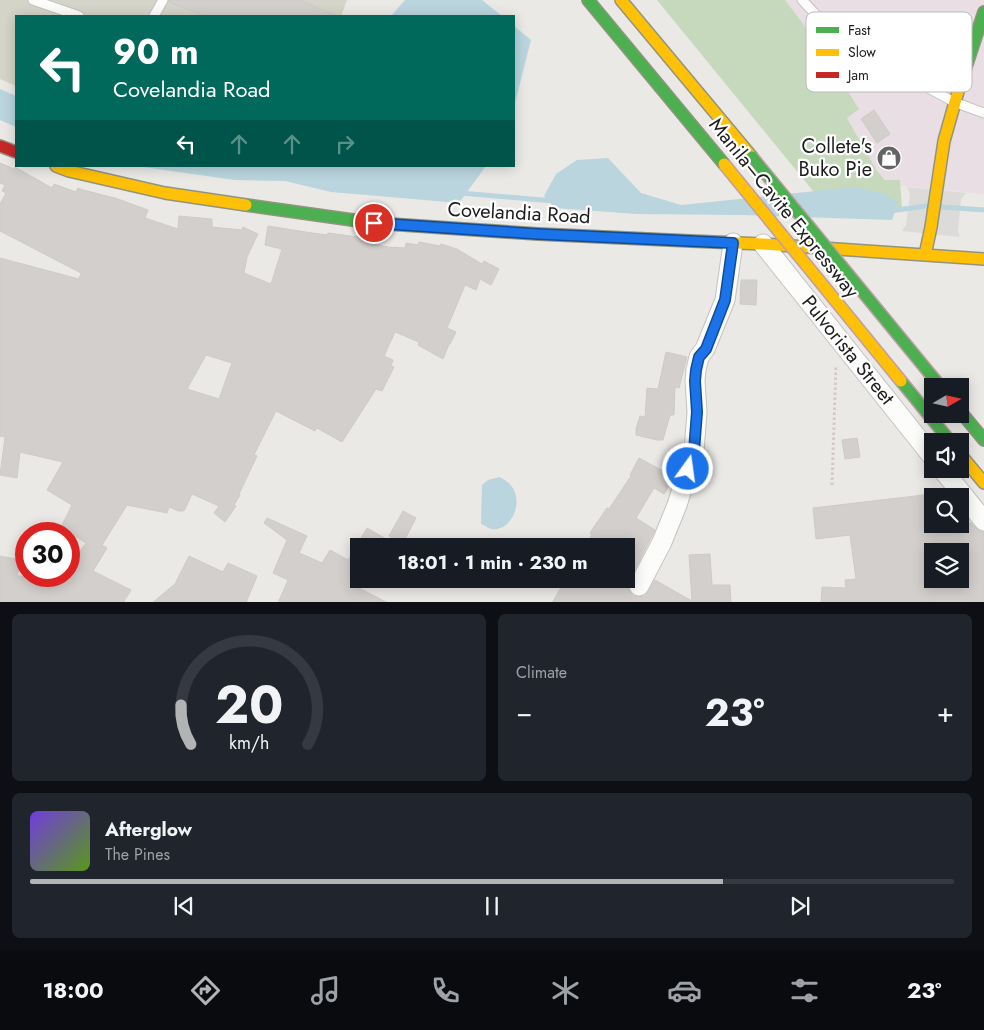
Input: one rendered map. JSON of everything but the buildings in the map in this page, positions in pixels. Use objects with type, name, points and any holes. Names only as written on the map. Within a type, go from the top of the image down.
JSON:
[{"type":"main road","name":"Manila–Cavite Expressway","points":[[588,0],[943,433]]},
{"type":"main road","name":"Manila–Cavite Expressway","points":[[621,0],[933,378]]},
{"type":"main road","points":[[972,48],[984,12]]},
{"type":"main road","points":[[926,255],[931,234],[944,140],[957,92]]},
{"type":"main road","points":[[0,146],[15,152]]},
{"type":"main road","name":"Covelandia Road","points":[[59,167],[165,193],[374,223],[538,234],[763,244],[984,259]]},
{"type":"main road","points":[[969,422],[984,440]]},
{"type":"main road","points":[[969,465],[984,484]]},
{"type":"street","points":[[639,586],[670,523],[694,451],[697,412],[696,370],[699,357],[706,349],[725,300],[733,243]]},
{"type":"street","name":"Pulvorista Street","points":[[763,244],[924,446]]},
{"type":"street","points":[[949,478],[984,521]]},
{"type":"lane","points":[[34,0],[76,15]]},
{"type":"lane","points":[[155,15],[163,0]]},
{"type":"lane","points":[[802,0],[813,12]]},
{"type":"lane","points":[[972,67],[984,44]]},
{"type":"lane","points":[[936,92],[954,102],[984,113]]},
{"type":"lane","points":[[954,102],[959,92]]},
{"type":"path","points":[[831,357],[836,365],[832,485]]},
{"type":"shaded area","points":[[0,0],[347,0],[341,15],[15,15],[15,86],[0,79]]},
{"type":"shaded area","points":[[785,0],[984,0],[984,194],[901,186],[900,180],[885,180],[877,171],[847,118],[859,109],[848,92],[972,92],[972,12],[806,12],[806,28]]},
{"type":"green space","points":[[657,0],[785,0],[806,28],[806,92],[848,92],[859,109],[847,118],[877,171],[885,180],[900,180],[902,208],[822,202]]},
{"type":"water","points":[[405,0],[482,0],[501,15],[392,15]]},
{"type":"water","points":[[515,27],[531,40],[515,103]]},
{"type":"water","points":[[0,89],[15,96],[15,127],[0,120]]},
{"type":"water","points":[[608,158],[641,193],[681,205],[855,187],[884,194],[898,202],[892,220],[636,214],[555,208],[544,196],[556,174],[577,160]]},
{"type":"water","points":[[143,167],[485,167],[459,203],[331,192],[285,181],[235,180]]},
{"type":"water","points":[[499,477],[509,483],[514,491],[516,509],[507,524],[500,528],[491,529],[481,524],[482,485],[488,480]]},
{"type":"pier","points":[[907,187],[966,193],[961,199],[958,231],[960,237],[902,231],[906,225],[910,194]]},
{"type":"waterway","points":[[460,193],[554,201]]},
{"type":"waterway","points":[[890,211],[926,206]]},
{"type":"waterway","points":[[942,207],[984,210]]},
{"type":"traffic: fast","points":[[588,0],[724,164]]},
{"type":"traffic: fast","points":[[972,48],[984,12]]},
{"type":"traffic: fast","points":[[752,157],[933,378]]},
{"type":"traffic: fast","points":[[246,205],[374,223],[538,234],[691,241]]},
{"type":"traffic: fast","points":[[901,381],[943,433]]},
{"type":"traffic: fast","points":[[969,422],[984,440]]},
{"type":"traffic: slow","points":[[621,0],[752,157]]},
{"type":"traffic: slow","points":[[925,255],[944,141],[958,92]]},
{"type":"traffic: slow","points":[[724,164],[901,381]]},
{"type":"traffic: slow","points":[[59,167],[165,193],[246,205]]},
{"type":"traffic: slow","points":[[691,241],[984,259]]},
{"type":"traffic: slow","points":[[969,465],[984,483]]},
{"type":"traffic: jam","points":[[0,146],[15,152]]},
{"type":"place","name":"Collete's Buko Pie","points":[[889,158]]},
{"type":"route","points":[[374,223],[538,234],[733,243],[725,300],[706,349],[699,357],[696,370],[697,412],[694,451],[688,469]]}]
